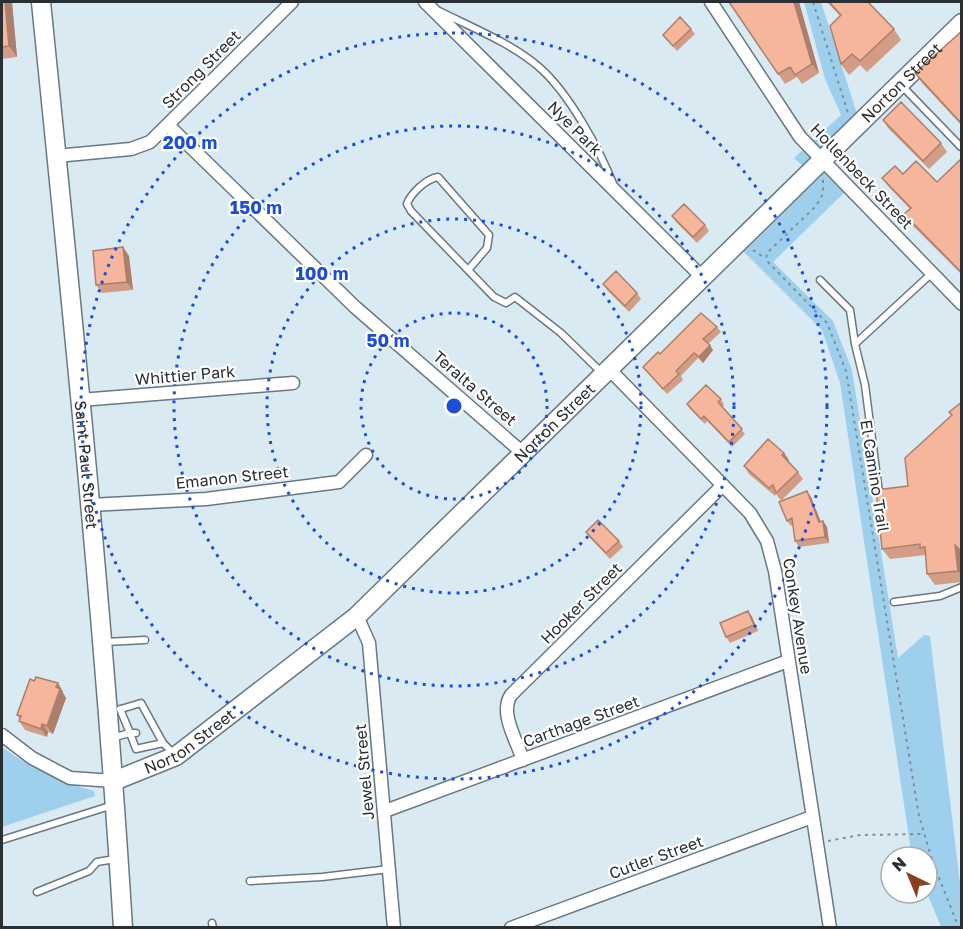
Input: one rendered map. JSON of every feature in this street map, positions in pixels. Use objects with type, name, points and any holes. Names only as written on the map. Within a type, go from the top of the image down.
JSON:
[{"type":"main road","name":"Saint Paul Street","points":[[41,2],[90,505],[101,643],[120,712],[110,739],[123,927]]},
{"type":"main road","name":"Norton Street","points":[[114,782],[170,750],[357,616],[962,23]]},
{"type":"street","name":"Strong Street","points":[[56,156],[139,148],[150,142],[292,2]]},
{"type":"street","name":"Hollenbeck Street","points":[[711,2],[817,164],[962,304]]},
{"type":"street","name":"Nye Park","points":[[427,4],[702,277]]},
{"type":"street","name":"Teralta Street","points":[[168,124],[355,307],[524,454]]},
{"type":"street","name":"Conkey Avenue","points":[[607,372],[750,513],[767,541],[775,571],[830,927]]},
{"type":"street","name":"Whittier Park","points":[[80,400],[293,382]]},
{"type":"street","name":"Emanon Street","points":[[90,505],[206,499],[339,482],[366,455]]},
{"type":"street","name":"Hooker Street","points":[[524,760],[506,710],[512,695],[723,485]]},
{"type":"street","name":"Jewel Street","points":[[357,616],[369,643],[394,927]]},
{"type":"street","name":"Carthage Street","points":[[385,812],[788,661]]},
{"type":"street","points":[[2,735],[32,758],[70,778],[114,782]]},
{"type":"street","name":"Cutler Street","points":[[511,927],[812,817]]},
{"type":"lane","points":[[427,4],[499,41],[540,68],[570,105],[601,152],[617,193]]},
{"type":"lane","points":[[900,84],[961,147]]},
{"type":"lane","points":[[468,270],[487,248],[489,235],[438,177],[430,178],[409,199],[407,204],[411,211],[494,297],[506,303],[515,297],[607,372]]},
{"type":"lane","points":[[855,344],[932,273]]},
{"type":"lane","points":[[820,280],[850,310],[865,385],[879,493]]},
{"type":"lane","points":[[894,602],[940,596],[962,587]]},
{"type":"lane","points":[[101,643],[145,640]]},
{"type":"lane","points":[[141,703],[153,731],[170,750],[136,749],[133,733],[120,712],[141,703]]},
{"type":"lane","points":[[110,739],[133,733]]},
{"type":"lane","points":[[2,840],[115,804]]},
{"type":"lane","points":[[37,892],[89,872],[97,862],[118,858]]},
{"type":"lane","points":[[250,881],[322,877],[389,869]]},
{"type":"path","points":[[813,2],[849,116]]},
{"type":"path","name":"El Camino Trail","points":[[817,164],[823,179],[820,200],[767,253],[766,260],[794,293],[827,323],[846,371],[880,590],[923,834],[959,927]]},
{"type":"path","points":[[817,844],[860,835],[923,834]]},
{"type":"shaded area","points":[[804,2],[821,2],[860,123],[822,160],[849,188],[773,262],[833,321],[852,370],[898,658],[924,635],[930,636],[961,891],[961,927],[941,927],[932,905],[939,905],[939,845],[910,845],[840,383],[822,330],[736,244],[809,172],[794,158],[841,115],[825,79]]},
{"type":"shaded area","points":[[2,747],[46,774],[94,791],[95,796],[2,827]]},
{"type":"building","points":[[2,2],[5,2],[9,46],[2,47]]},
{"type":"building","points":[[729,2],[794,2],[812,64],[795,75],[790,67],[778,74]]},
{"type":"building","points":[[829,2],[868,2],[894,29],[860,61],[852,54],[841,64],[830,26],[841,15]]},
{"type":"building","points":[[680,17],[691,29],[673,46],[663,35]]},
{"type":"building","points":[[962,31],[962,124],[915,73]]},
{"type":"building","points":[[901,102],[941,143],[923,161],[883,120]]},
{"type":"building","points":[[962,158],[962,273],[904,214],[911,208],[882,178],[895,166],[903,174],[916,161],[937,182]]},
{"type":"building","points":[[684,204],[705,225],[693,237],[672,216]]},
{"type":"building","points":[[123,247],[127,282],[96,285],[93,251]]},
{"type":"building","points":[[616,271],[637,293],[625,306],[603,284]]},
{"type":"building","points":[[701,313],[717,327],[703,339],[710,345],[699,357],[694,353],[676,371],[679,374],[663,389],[643,367],[658,352],[660,354]]},
{"type":"building","points":[[706,385],[721,399],[718,402],[742,429],[729,442],[704,416],[701,419],[687,404]]},
{"type":"building","points":[[962,402],[962,552],[955,545],[958,571],[927,574],[925,547],[920,548],[920,544],[882,549],[876,490],[908,486],[905,458],[952,415],[949,412]]},
{"type":"building","points":[[768,439],[784,453],[782,455],[798,472],[776,493],[773,485],[769,488],[744,466]]},
{"type":"building","points":[[807,491],[819,522],[823,521],[825,537],[795,541],[792,518],[787,521],[779,502]]},
{"type":"building","points":[[598,520],[619,541],[606,553],[586,532]]},
{"type":"building","points":[[748,611],[754,625],[726,637],[720,623]]},
{"type":"building","points":[[36,677],[58,683],[56,687],[60,689],[47,726],[42,724],[41,729],[19,721],[21,716],[17,715],[30,679],[34,681]]}]
